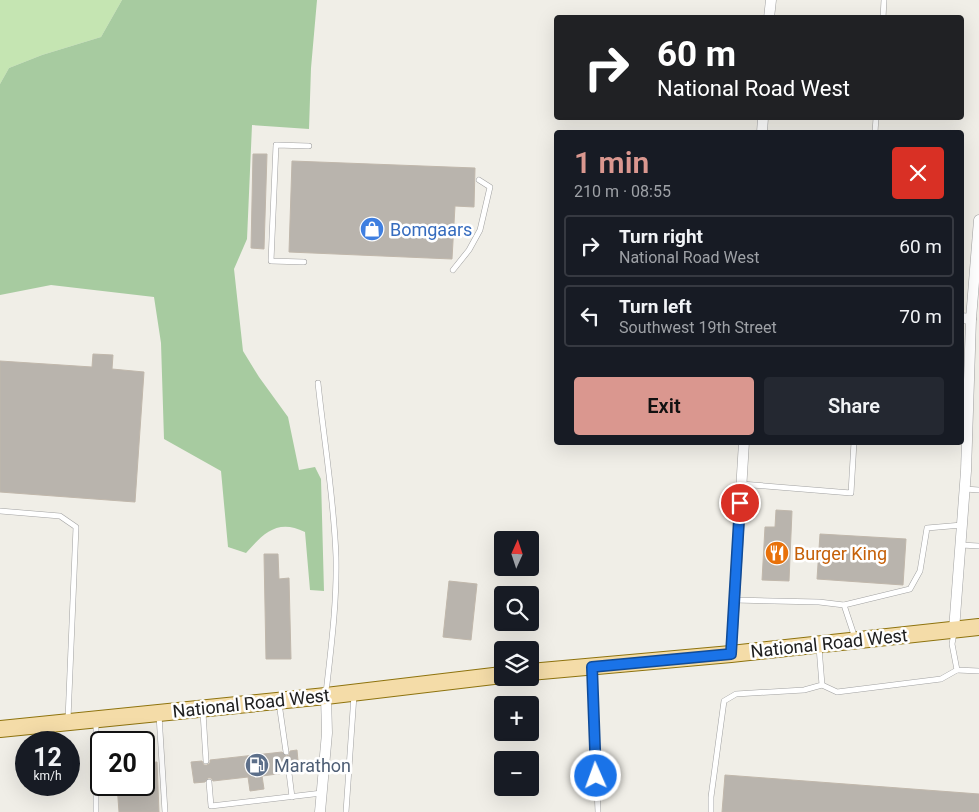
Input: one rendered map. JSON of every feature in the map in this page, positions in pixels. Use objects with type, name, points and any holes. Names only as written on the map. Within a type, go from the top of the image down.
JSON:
[{"type":"main road","name":"National Road West","points":[[539,671],[731,654],[979,627]]},
{"type":"main road","name":"National Road West","points":[[0,729],[326,696],[494,676]]},
{"type":"street","points":[[770,0],[770,15]]},
{"type":"street","points":[[954,630],[964,489],[966,318],[979,220]]},
{"type":"street","points":[[731,654],[744,445]]},
{"type":"street","points":[[320,812],[327,733],[326,696]]},
{"type":"lane","points":[[883,15],[884,0]]},
{"type":"lane","points":[[304,262],[271,261],[276,145],[309,146]]},
{"type":"lane","points":[[452,270],[469,250],[480,230],[490,187],[478,180]]},
{"type":"lane","points":[[318,383],[332,494],[336,558],[335,614],[326,696]]},
{"type":"lane","points":[[741,484],[851,493],[854,445]]},
{"type":"lane","points":[[964,489],[979,490]]},
{"type":"lane","points":[[0,512],[60,516],[76,527],[68,722]]},
{"type":"lane","points":[[734,600],[819,602],[844,605],[910,589],[920,571],[927,528],[962,525]]},
{"type":"lane","points":[[960,545],[979,546]]},
{"type":"lane","points":[[844,605],[856,640]]},
{"type":"lane","points":[[954,630],[952,644],[957,670]]},
{"type":"lane","points":[[819,644],[822,685]]},
{"type":"lane","points":[[592,667],[598,812]]},
{"type":"lane","points":[[711,812],[711,797],[724,701],[736,694],[804,690],[822,685],[837,692],[941,679],[957,670],[979,671]]},
{"type":"lane","points":[[346,812],[354,692]]},
{"type":"lane","points":[[279,700],[286,752]]},
{"type":"lane","points":[[202,708],[206,760]]},
{"type":"lane","points":[[159,713],[165,812]]},
{"type":"lane","points":[[96,720],[96,812]]},
{"type":"lane","points":[[289,773],[292,796]]},
{"type":"lane","points":[[209,782],[211,806],[322,793]]},
{"type":"green space","points":[[0,0],[122,0],[101,37],[42,55],[9,68],[0,84]]},
{"type":"green space","points":[[122,0],[317,0],[311,68],[309,129],[252,125],[247,239],[234,269],[243,351],[288,417],[299,470],[315,467],[321,479],[324,591],[310,590],[305,532],[295,528],[279,527],[265,534],[246,553],[228,547],[221,471],[164,439],[161,343],[154,297],[51,285],[0,295],[0,84],[9,68],[42,55],[101,37]]},
{"type":"building","points":[[253,154],[267,154],[264,249],[251,248]]},
{"type":"building","name":"Bomgaars","points":[[292,161],[475,168],[474,207],[455,206],[452,259],[289,252]]},
{"type":"building","points":[[93,354],[113,355],[112,369],[144,372],[135,502],[0,492],[0,361],[92,367]]},
{"type":"building","name":"Burger King","points":[[776,510],[792,511],[789,581],[762,580],[765,527],[775,527]]},
{"type":"building","points":[[820,534],[906,539],[903,585],[817,579]]},
{"type":"building","points":[[264,554],[278,554],[279,579],[289,578],[291,659],[266,659]]},
{"type":"building","points":[[449,581],[477,584],[471,640],[443,637]]},
{"type":"building","points":[[297,750],[299,772],[293,772],[289,769],[285,773],[262,776],[264,789],[250,791],[248,777],[213,781],[211,778],[208,778],[205,782],[194,783],[191,762],[202,761],[204,765],[207,765],[210,763],[210,760],[282,752],[286,756],[289,755],[290,751]]},
{"type":"building","points":[[155,762],[157,762],[159,812],[119,812],[118,796],[155,796]]},
{"type":"building","points":[[725,775],[979,794],[979,812],[722,812]]},
{"type":"place","name":"Bomgaars","points":[[372,229]]},
{"type":"place","name":"Burger King","points":[[777,553]]},
{"type":"place","name":"Marathon","points":[[257,765]]},
{"type":"route","points":[[596,776],[592,667],[731,654],[740,503]]}]
